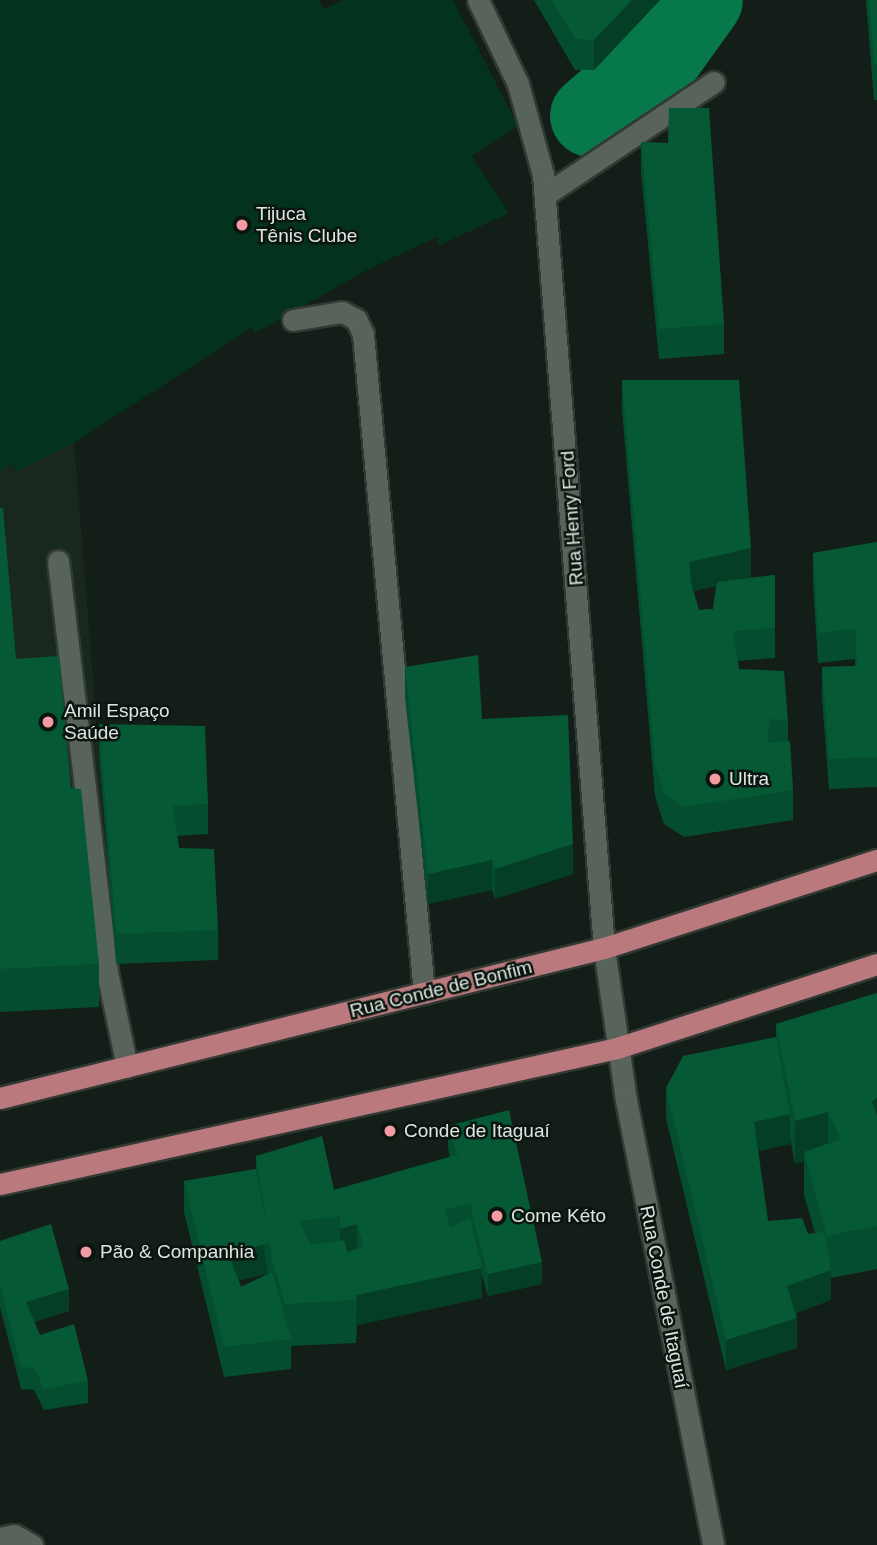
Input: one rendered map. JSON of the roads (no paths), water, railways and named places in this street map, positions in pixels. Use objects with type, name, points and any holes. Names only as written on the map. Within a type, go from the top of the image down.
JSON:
[{"type":"main road","name":"Rua Conde de Bonfim","points":[[0,1098],[604,948],[877,860]]},
{"type":"main road","points":[[0,1184],[617,1048],[877,964]]},
{"type":"street","name":"Rua Henry Ford","points":[[478,0],[518,84],[545,195],[604,948],[617,1048]]},
{"type":"street","points":[[545,195],[714,82]]},
{"type":"street","points":[[293,320],[342,313],[356,319],[363,334],[424,993]]},
{"type":"street","points":[[58,561],[107,972],[127,1068]]},
{"type":"street","name":"Rua Conde de Itaguaí","points":[[617,1048],[713,1545]]},
{"type":"street","points":[[0,1538],[14,1535],[32,1545]]},
{"type":"waterway","points":[[591,116],[664,53],[702,0]]},
{"type":"place","name":"Tijuca Tênis Clube","points":[[242,225]]},
{"type":"place","name":"Amil Espaço Saúde","points":[[48,722]]},
{"type":"place","name":"Ultra","points":[[715,779]]},
{"type":"place","name":"Conde de Itaguaí","points":[[390,1131]]},
{"type":"place","name":"Come Kéto","points":[[497,1216]]},
{"type":"place","name":"Pão & Companhia","points":[[86,1252]]}]
